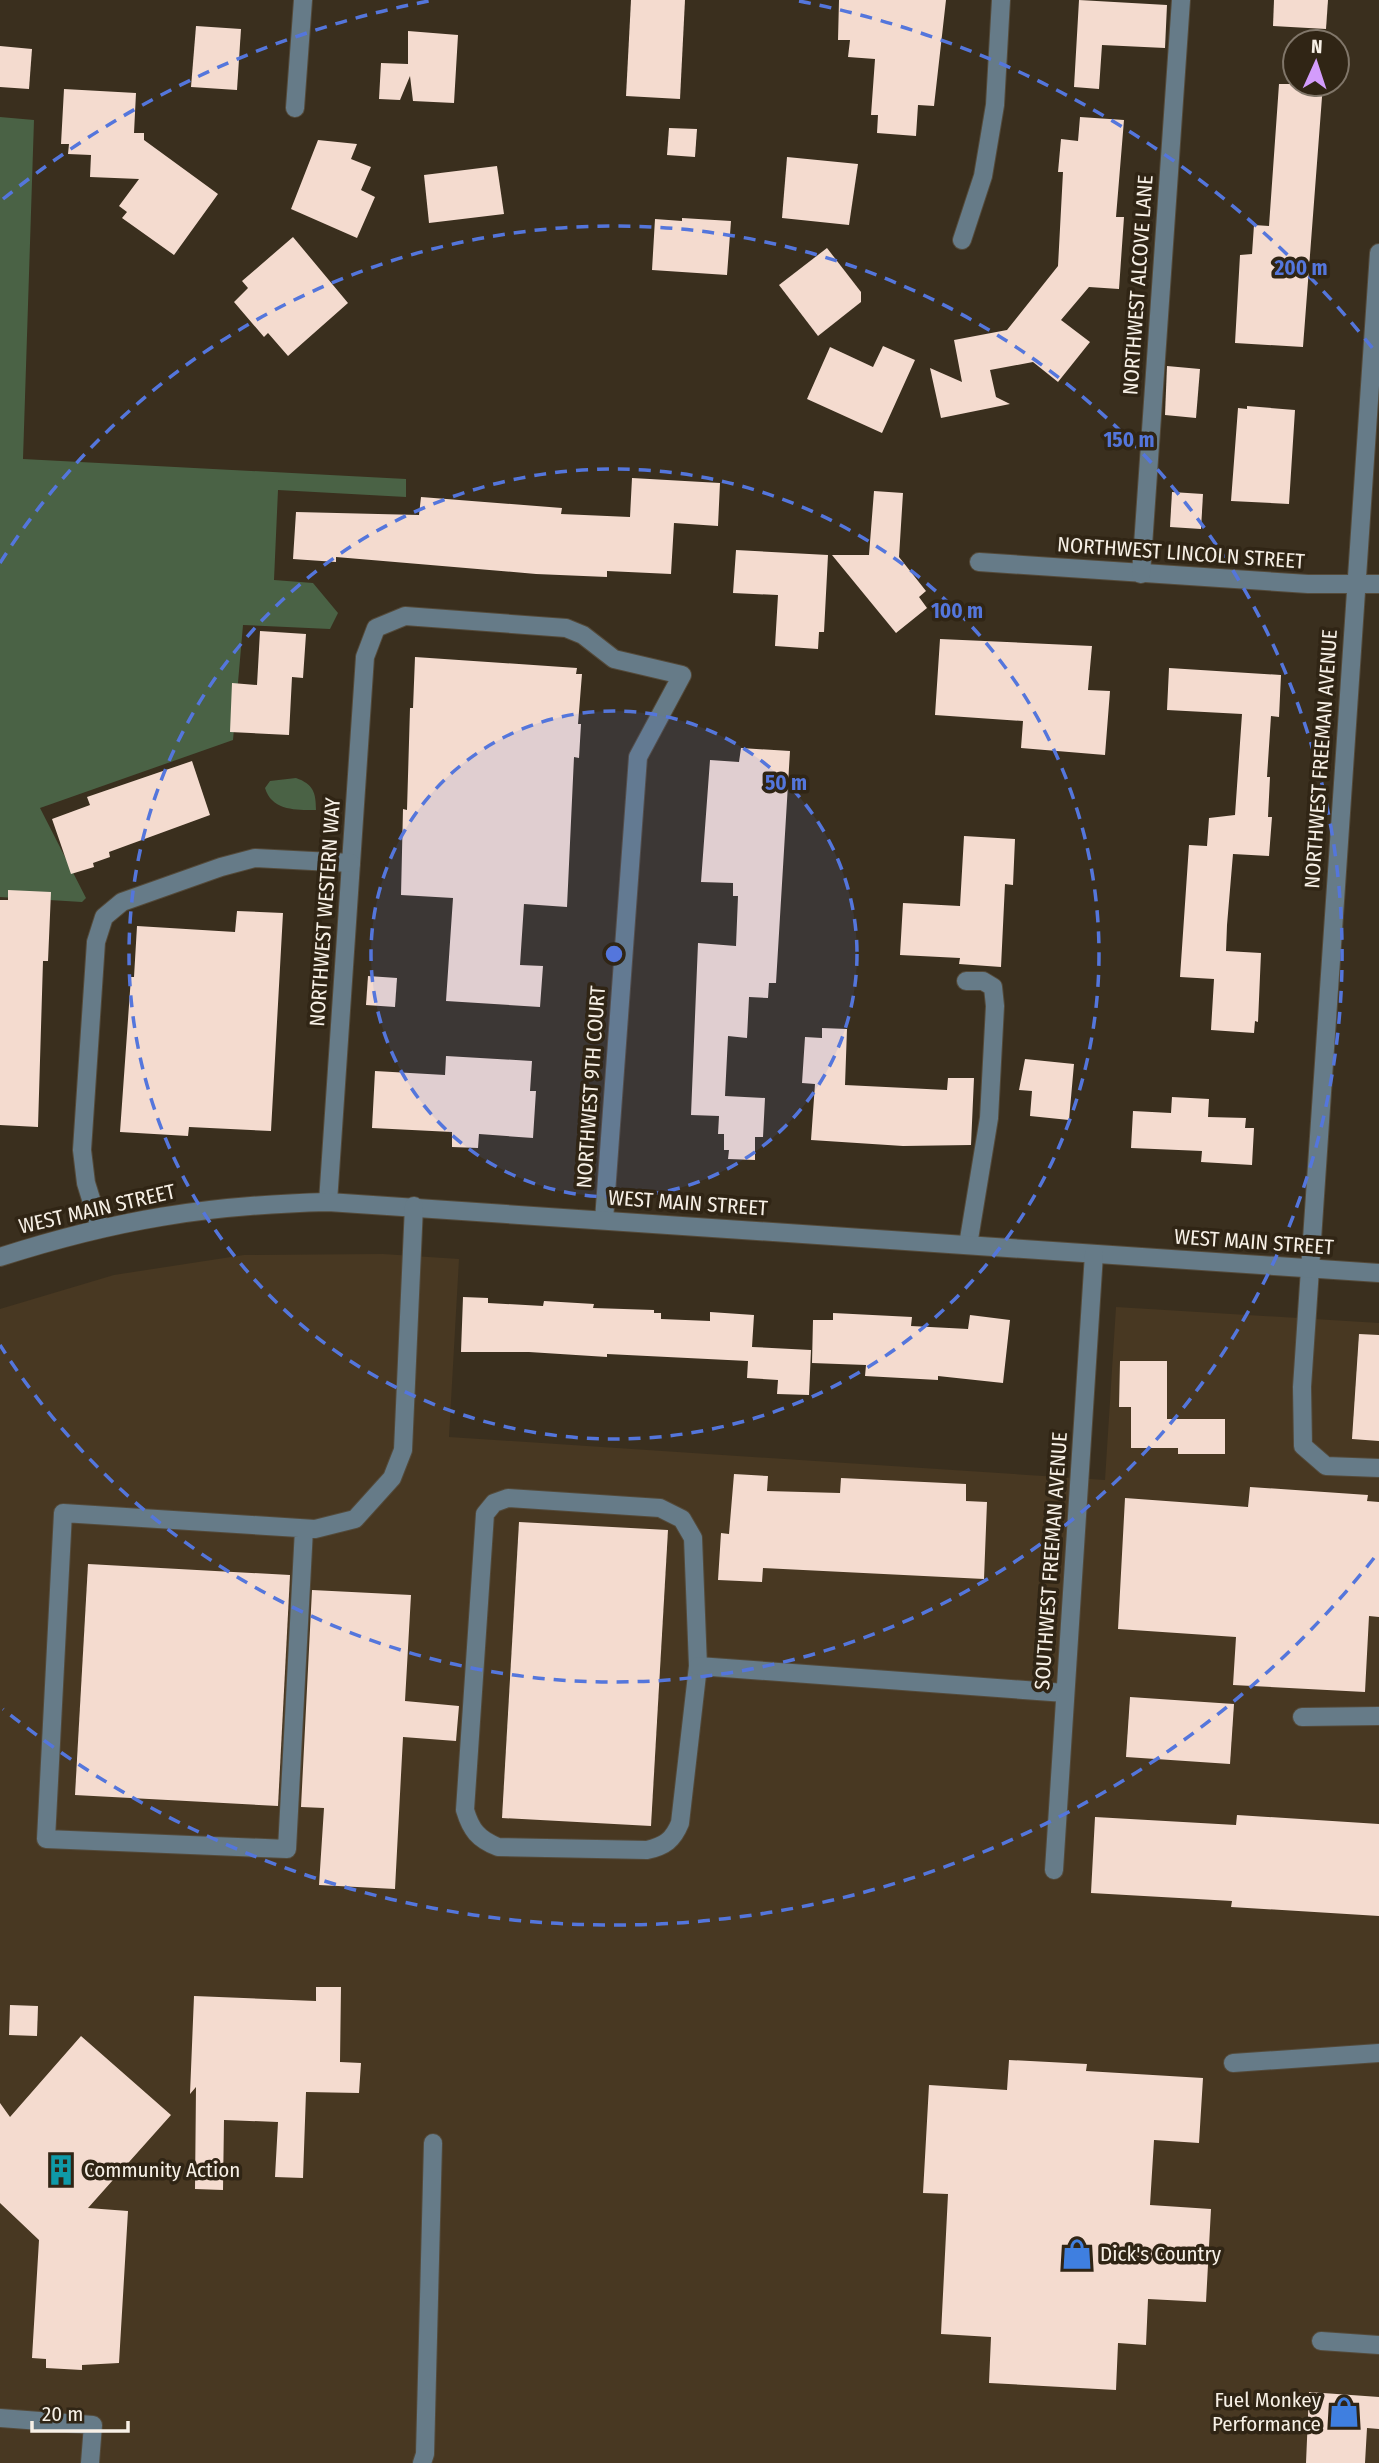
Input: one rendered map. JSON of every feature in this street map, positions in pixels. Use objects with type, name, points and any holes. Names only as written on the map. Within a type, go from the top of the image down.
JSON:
[{"type":"street","points":[[295,108],[303,0]]},
{"type":"street","points":[[962,240],[985,164],[995,105],[1000,0]]},
{"type":"street","name":"NORTHWEST ALCOVE LANE","points":[[1141,574],[1181,0]]},
{"type":"street","name":"NORTHWEST FREEMAN AVENUE","points":[[1379,253],[1354,584],[1312,1269],[1302,1387],[1303,1446],[1325,1466],[1379,1468]]},
{"type":"street","name":"NORTHWEST LINCOLN STREET","points":[[979,562],[1141,574],[1379,584]]},
{"type":"street","name":"NORTHWEST 9TH COURT","points":[[376,628],[405,616],[566,628],[583,635],[614,659],[682,675],[638,757],[604,1220]]},
{"type":"street","name":"NORTHWEST WESTERN WAY","points":[[328,1202],[365,657],[376,628]]},
{"type":"street","points":[[100,1228],[86,1183],[82,1150],[96,942],[104,917],[122,902],[255,858],[351,863]]},
{"type":"street","points":[[966,982],[983,981],[993,987],[995,1006],[989,1118],[968,1245]]},
{"type":"street","name":"WEST MAIN STREET","points":[[0,1257],[141,1218],[234,1205],[328,1202],[1379,1273]]},
{"type":"street","points":[[304,1529],[287,1849],[46,1839],[63,1513],[304,1529],[315,1529],[355,1519],[393,1478],[403,1450],[414,1206]]},
{"type":"street","name":"SOUTHWEST FREEMAN AVENUE","points":[[1054,1870],[1094,1254]]},
{"type":"street","points":[[508,1498],[660,1508],[682,1519],[693,1538],[698,1666],[680,1823],[674,1838],[647,1850],[498,1846],[483,1841],[471,1828],[466,1810],[485,1514],[494,1503],[508,1498]]},
{"type":"street","points":[[698,1666],[1065,1693]]},
{"type":"street","points":[[1302,1717],[1379,1716]]},
{"type":"street","points":[[1234,2063],[1379,2053]]},
{"type":"street","points":[[422,2463],[425,2454],[433,2143]]},
{"type":"street","points":[[1321,2341],[1379,2345]]},
{"type":"street","points":[[0,2418],[93,2425],[90,2463]]},
{"type":"shaded area","points":[[383,1254],[459,1259],[449,1437],[1105,1480],[1116,1307],[1379,1323],[1379,2463],[0,2463],[0,1309],[114,1275],[244,1255]]},
{"type":"green space","points":[[0,117],[34,120],[23,459],[406,479],[406,497],[278,490],[274,580],[313,583],[338,613],[330,629],[243,625],[233,740],[40,808],[86,898],[82,902],[0,897]]},
{"type":"green space","points":[[296,778],[312,790],[316,810],[286,808],[268,796],[265,788],[270,781]]},
{"type":"building","points":[[631,0],[685,0],[680,99],[626,96]]},
{"type":"building","points":[[839,0],[946,0],[934,106],[918,105],[916,136],[877,133],[878,115],[871,115],[875,59],[848,57],[850,40],[838,40]]},
{"type":"building","points":[[1079,0],[1167,5],[1165,48],[1102,45],[1099,89],[1074,87]]},
{"type":"building","points":[[1274,0],[1328,0],[1326,28],[1273,26]]},
{"type":"building","points":[[196,26],[241,29],[237,90],[191,87]]},
{"type":"building","points":[[408,31],[458,35],[454,103],[413,101],[410,76],[400,100],[379,99],[381,63],[408,64]]},
{"type":"building","points":[[0,46],[32,49],[29,89],[0,87]]},
{"type":"building","points":[[1281,84],[1281,98],[1322,98],[1303,347],[1235,343],[1240,255],[1252,254],[1254,225],[1269,226]]},
{"type":"building","points":[[64,89],[136,93],[134,133],[144,133],[144,140],[218,194],[174,255],[122,218],[127,212],[119,206],[139,179],[90,177],[91,155],[68,154],[69,144],[61,144]]},
{"type":"building","points":[[1080,117],[1124,120],[1116,217],[1124,217],[1119,289],[1089,287],[1061,320],[1090,342],[1058,382],[1033,362],[990,370],[996,397],[1010,404],[941,418],[930,368],[962,382],[954,340],[1007,330],[1058,266],[1063,172],[1058,172],[1061,139],[1078,141]]},
{"type":"building","points":[[669,128],[697,129],[695,157],[667,155]]},
{"type":"building","points":[[318,140],[357,144],[351,159],[371,167],[361,190],[375,197],[357,238],[291,209]]},
{"type":"building","points":[[787,157],[858,164],[849,225],[782,218]]},
{"type":"building","points":[[497,166],[504,214],[429,223],[424,175]]},
{"type":"building","points":[[682,218],[731,221],[727,275],[652,270],[655,219],[682,221]]},
{"type":"building","points":[[293,237],[348,303],[288,356],[268,333],[264,337],[234,302],[248,288],[242,281]]},
{"type":"building","points":[[827,248],[861,292],[861,302],[818,336],[779,285]]},
{"type":"building","points":[[883,346],[915,360],[882,433],[807,399],[830,347],[873,367]]},
{"type":"building","points":[[1167,366],[1200,369],[1196,418],[1165,415]]},
{"type":"building","points":[[1247,406],[1295,410],[1289,504],[1231,501],[1238,408],[1247,409]]},
{"type":"building","points":[[632,478],[720,483],[718,526],[674,523],[671,574],[607,571],[607,577],[536,574],[336,557],[336,562],[293,559],[296,512],[419,515],[421,497],[562,508],[561,514],[630,517]]},
{"type":"building","points":[[874,491],[903,493],[899,557],[926,591],[919,597],[927,608],[896,633],[832,555],[869,555]]},
{"type":"building","points":[[1172,492],[1203,494],[1201,529],[1170,527]]},
{"type":"building","points":[[736,550],[828,555],[824,632],[819,632],[818,649],[775,646],[778,595],[733,593]]},
{"type":"building","points":[[260,631],[306,634],[303,678],[292,677],[289,735],[230,732],[232,683],[257,685]]},
{"type":"building","points":[[940,639],[1092,646],[1088,690],[1110,691],[1105,755],[1021,748],[1023,721],[935,715]]},
{"type":"building","points":[[415,657],[577,668],[576,674],[582,674],[578,724],[581,724],[579,758],[574,757],[567,907],[524,904],[520,965],[543,966],[540,1007],[446,1001],[453,898],[401,895],[403,809],[407,810],[410,708],[413,708]]},
{"type":"building","points":[[1169,668],[1281,675],[1279,717],[1271,716],[1267,777],[1270,777],[1268,817],[1272,817],[1269,856],[1233,854],[1227,925],[1226,951],[1261,953],[1258,1022],[1255,1021],[1254,1033],[1211,1030],[1214,979],[1180,977],[1189,845],[1207,846],[1209,818],[1235,815],[1242,714],[1167,710]]},
{"type":"building","points":[[741,748],[790,751],[776,983],[769,983],[768,998],[749,997],[747,1038],[728,1036],[725,1096],[765,1098],[763,1137],[755,1137],[755,1160],[728,1159],[729,1150],[724,1150],[724,1134],[718,1134],[719,1116],[691,1115],[698,943],[736,946],[738,896],[733,896],[733,883],[701,882],[710,760],[739,762]]},
{"type":"building","points":[[192,761],[210,815],[109,852],[110,857],[93,863],[94,867],[71,874],[52,819],[90,805],[87,797]]},
{"type":"building","points":[[964,836],[1015,839],[1013,885],[1005,884],[1001,967],[959,964],[960,958],[900,955],[903,903],[960,906]]},
{"type":"building","points":[[8,890],[51,892],[48,961],[43,961],[38,1127],[0,1125],[0,900],[8,900]]},
{"type":"building","points":[[237,911],[283,913],[271,1131],[189,1127],[188,1136],[120,1132],[137,926],[235,932]]},
{"type":"building","points":[[368,976],[397,978],[395,1007],[366,1005]]},
{"type":"building","points":[[822,1028],[847,1029],[845,1085],[947,1090],[948,1078],[974,1078],[971,1145],[903,1146],[811,1140],[815,1084],[802,1083],[805,1037],[822,1038]]},
{"type":"building","points":[[446,1056],[532,1061],[530,1091],[536,1091],[533,1138],[479,1134],[478,1148],[452,1147],[452,1132],[372,1128],[375,1071],[445,1075]]},
{"type":"building","points":[[1025,1059],[1074,1064],[1069,1120],[1030,1116],[1032,1091],[1019,1090]]},
{"type":"building","points":[[1172,1097],[1209,1099],[1208,1117],[1246,1118],[1245,1128],[1254,1128],[1252,1165],[1201,1162],[1202,1151],[1131,1148],[1133,1111],[1171,1113]]},
{"type":"building","points":[[463,1297],[488,1298],[488,1303],[543,1306],[544,1301],[594,1304],[593,1308],[654,1310],[654,1313],[661,1313],[661,1319],[710,1321],[710,1312],[754,1315],[752,1347],[811,1350],[809,1395],[777,1394],[778,1380],[747,1378],[748,1361],[607,1354],[607,1357],[529,1352],[461,1352]]},
{"type":"building","points":[[833,1313],[912,1317],[911,1326],[968,1329],[970,1315],[1010,1320],[1003,1383],[938,1376],[938,1380],[865,1376],[866,1365],[812,1363],[813,1320],[833,1320]]},
{"type":"building","points":[[1359,1334],[1379,1335],[1379,1441],[1352,1439]]},
{"type":"building","points":[[1120,1361],[1167,1361],[1167,1419],[1225,1419],[1225,1454],[1178,1454],[1178,1448],[1131,1448],[1131,1407],[1119,1407]]},
{"type":"building","points":[[734,1474],[768,1476],[767,1491],[840,1493],[841,1478],[966,1484],[966,1501],[987,1502],[984,1579],[763,1568],[762,1582],[718,1580],[721,1533],[729,1534]]},
{"type":"building","points":[[1250,1487],[1368,1495],[1367,1501],[1379,1502],[1379,1617],[1369,1616],[1365,1692],[1233,1685],[1236,1637],[1118,1629],[1125,1498],[1248,1507]]},
{"type":"building","points":[[519,1522],[668,1530],[651,1826],[502,1818]]},
{"type":"building","points":[[88,1564],[290,1575],[278,1806],[75,1795]]},
{"type":"building","points":[[312,1590],[411,1595],[405,1701],[459,1706],[456,1741],[403,1737],[395,1889],[319,1885],[324,1808],[301,1807]]},
{"type":"building","points":[[1130,1697],[1234,1704],[1230,1764],[1126,1757]]},
{"type":"building","points":[[1237,1815],[1379,1824],[1379,1916],[1231,1907],[1232,1901],[1091,1893],[1095,1817],[1236,1825]]},
{"type":"building","points":[[316,1987],[341,1987],[340,2062],[361,2063],[359,2093],[306,2092],[303,2178],[275,2177],[278,2122],[224,2120],[223,2190],[195,2189],[196,2087],[190,2094],[194,1996],[316,2001]]},
{"type":"building","points":[[10,2005],[38,2006],[37,2036],[9,2035]]},
{"type":"building","points":[[81,2036],[171,2115],[88,2208],[128,2211],[119,2363],[82,2365],[82,2370],[46,2368],[46,2359],[32,2358],[39,2240],[0,2203],[0,2103],[10,2117]]},
{"type":"building","name":"Dick's Country","points":[[1009,2060],[1087,2064],[1086,2071],[1203,2078],[1199,2143],[1154,2140],[1150,2205],[1211,2209],[1206,2302],[1148,2299],[1146,2345],[1118,2343],[1116,2390],[989,2383],[991,2337],[941,2334],[948,2194],[923,2193],[929,2085],[1007,2090]]},
{"type":"building","name":"Fuel Monkey Performance","points":[[1309,2392],[1379,2397],[1379,2429],[1367,2428],[1365,2463],[1306,2463]]},
{"type":"place","name":"Community Action","points":[[61,2170]]},
{"type":"place","name":"Dick's Country","points":[[1077,2254]]},
{"type":"place","name":"Fuel Monkey Performance","points":[[1344,2412]]}]
